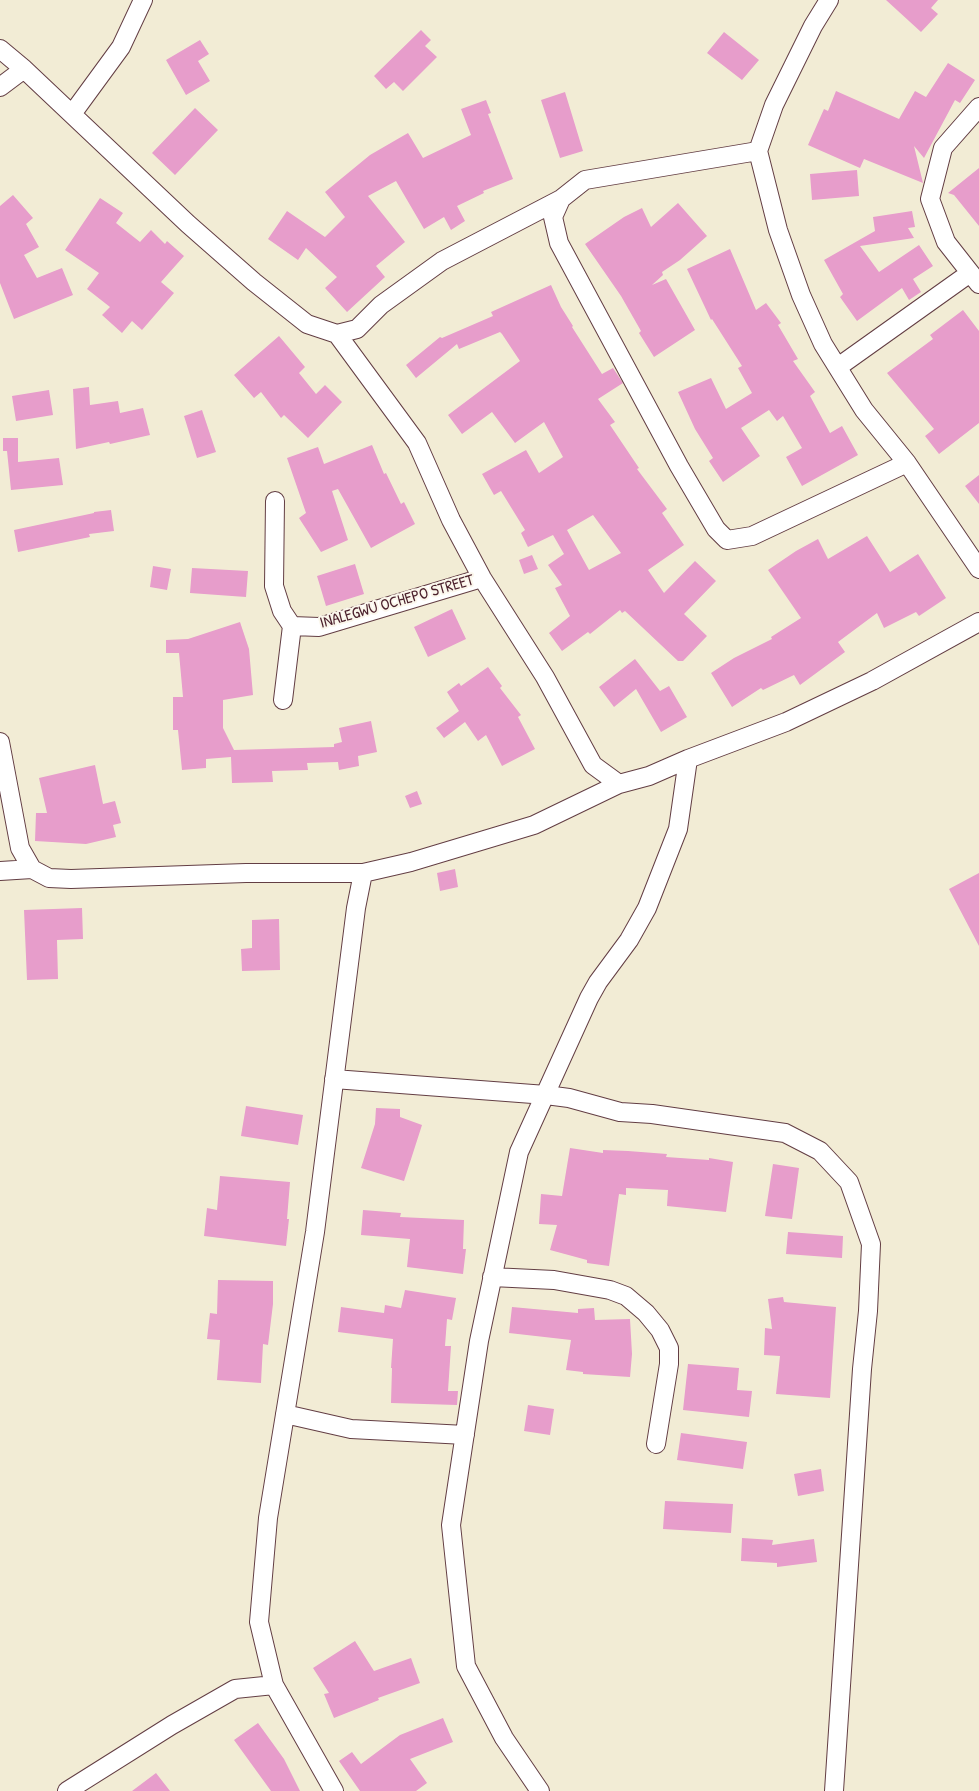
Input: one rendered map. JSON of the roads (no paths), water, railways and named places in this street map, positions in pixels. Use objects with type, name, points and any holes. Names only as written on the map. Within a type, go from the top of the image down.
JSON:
[{"type":"street","points":[[72,114],[121,47],[143,0]]},
{"type":"street","points":[[829,0],[813,26],[774,105],[758,151],[778,230],[801,295],[823,344],[864,410],[907,463],[979,569]]},
{"type":"street","points":[[0,48],[188,224],[254,282],[307,324],[337,334],[357,329],[381,305],[442,261],[561,199],[585,180],[758,151]]},
{"type":"street","points":[[0,88],[24,69]]},
{"type":"street","points":[[838,368],[975,278],[946,242],[930,199],[943,148],[979,107]]},
{"type":"street","points":[[561,199],[553,217],[559,243],[679,466],[716,529],[727,540],[752,536],[907,463]]},
{"type":"street","points":[[337,334],[417,443],[451,520],[482,578],[545,677],[593,765],[619,784]]},
{"type":"street","points":[[275,501],[274,586],[282,611],[292,626],[283,700]]},
{"type":"street","name":"INALEGWU OCHEPO STREET","points":[[292,626],[319,627],[482,578]]},
{"type":"street","points":[[0,871],[32,869],[49,878],[71,879],[246,873],[363,873],[411,862],[534,825],[619,784],[649,776],[688,758],[786,722],[872,681],[979,622]]},
{"type":"street","points":[[0,742],[20,848],[32,869]]},
{"type":"street","points":[[540,1791],[504,1738],[466,1666],[451,1525],[479,1341],[520,1152],[593,990],[629,940],[647,908],[678,829],[688,758]]},
{"type":"street","points":[[334,1791],[274,1686],[259,1622],[268,1518],[315,1232],[356,908],[363,873]]},
{"type":"street","points":[[334,1079],[546,1095],[568,1098],[620,1112],[652,1114],[785,1133],[820,1151],[849,1182],[871,1244],[868,1312],[862,1369],[834,1791]]},
{"type":"street","points":[[492,1277],[554,1280],[610,1290],[626,1296],[646,1313],[660,1330],[669,1348],[669,1364],[656,1444]]},
{"type":"street","points":[[285,1414],[351,1429],[465,1435]]},
{"type":"street","points":[[67,1791],[234,1688],[274,1686]]}]
